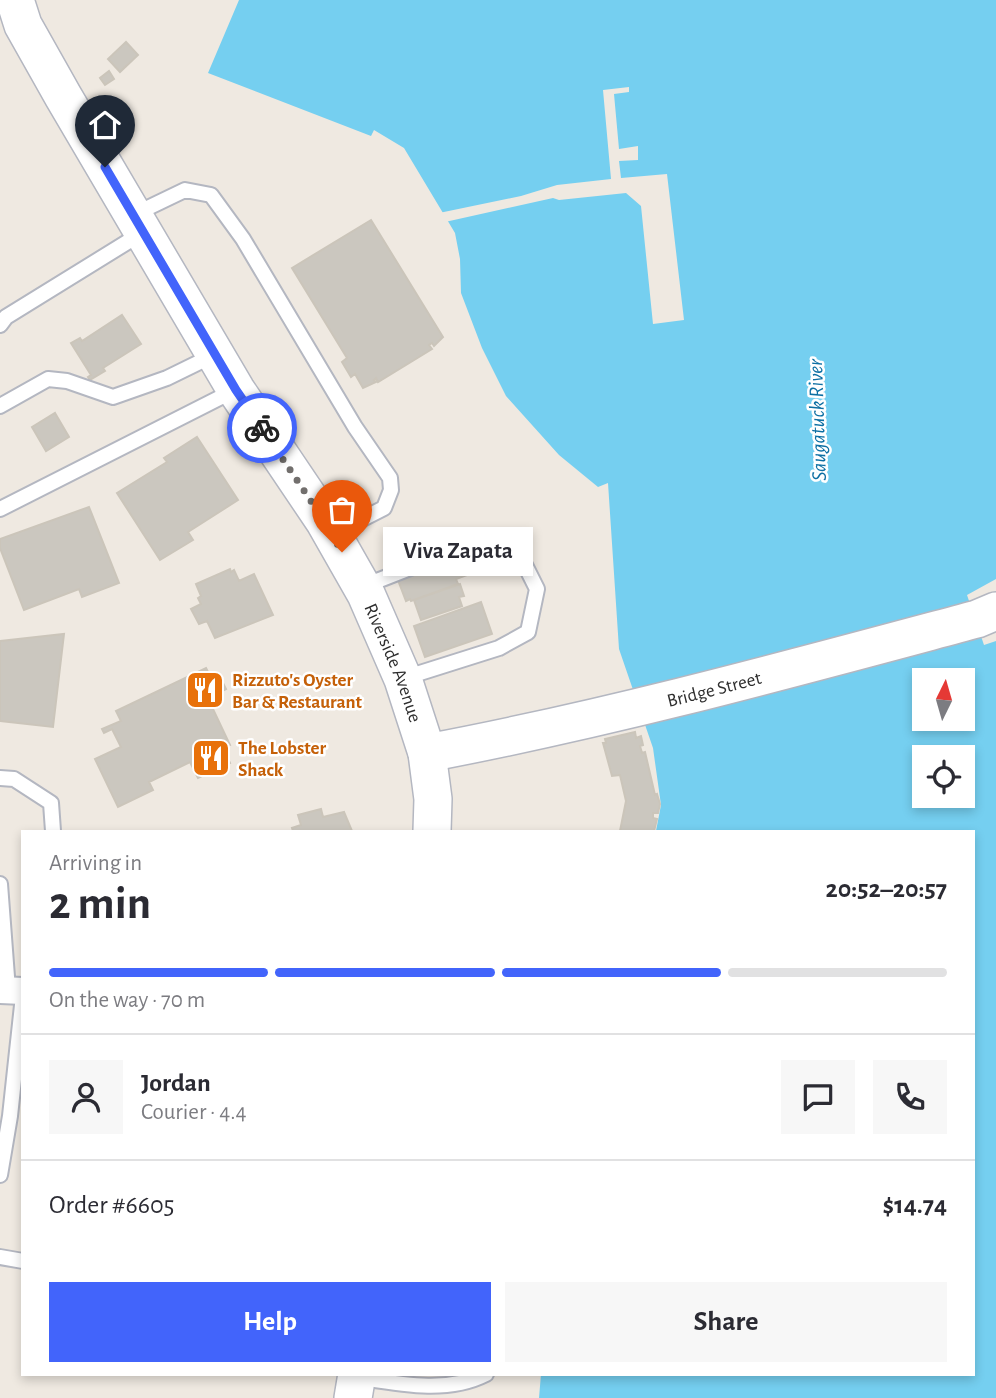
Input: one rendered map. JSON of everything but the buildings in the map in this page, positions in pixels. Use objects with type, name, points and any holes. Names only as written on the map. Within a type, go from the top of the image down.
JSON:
[{"type":"street","name":"Riverside Avenue","points":[[15,0],[29,35],[236,390],[332,535],[366,594],[403,679],[427,753],[432,787],[432,830]]},
{"type":"street","name":"Bridge Street","points":[[427,753],[551,729],[630,710],[986,615]]},
{"type":"lane","points":[[0,325],[6,317],[138,223],[171,195],[185,190],[211,195],[243,239],[355,427],[390,478],[391,490],[384,508],[332,535]]},
{"type":"lane","points":[[0,406],[48,379],[67,381],[113,397],[167,378],[215,354]]},
{"type":"lane","points":[[0,509],[236,390]]},
{"type":"lane","points":[[361,587],[446,554],[483,548],[524,563],[537,589],[528,632],[499,648],[403,679]]},
{"type":"lane","points":[[7,779],[51,803],[54,830]]},
{"type":"lane","points":[[0,884],[13,992],[10,1116],[0,1175]]},
{"type":"lane","points":[[0,1257],[21,1261]]},
{"type":"lane","points":[[355,1383],[463,1384],[481,1376]]},
{"type":"water","name":"Saugatuck River","points":[[239,0],[996,0],[996,579],[967,595],[984,645],[996,641],[996,1398],[539,1398],[541,1376],[975,1376],[975,830],[656,830],[661,805],[653,748],[619,649],[608,483],[598,487],[559,455],[506,396],[482,348],[461,293],[460,259],[455,233],[404,148],[374,130],[371,136],[208,73]]},
{"type":"pier","points":[[629,87],[629,92],[614,94],[619,149],[638,146],[638,160],[619,161],[621,178],[667,174],[684,320],[653,324],[641,206],[626,193],[559,200],[553,198],[445,222],[439,213],[521,196],[557,185],[611,179],[603,90]]},
{"type":"way so far","points":[[262,428],[342,552]]},
{"type":"place","name":"Viva Zapata","points":[[342,552]]},
{"type":"place","name":"Rizzuto's Oyster Bar & Restaurant","points":[[205,690]]},
{"type":"place","name":"The Lobster Shack","points":[[211,758]]},
{"type":"route","points":[[105,167],[236,390],[262,428]]}]
